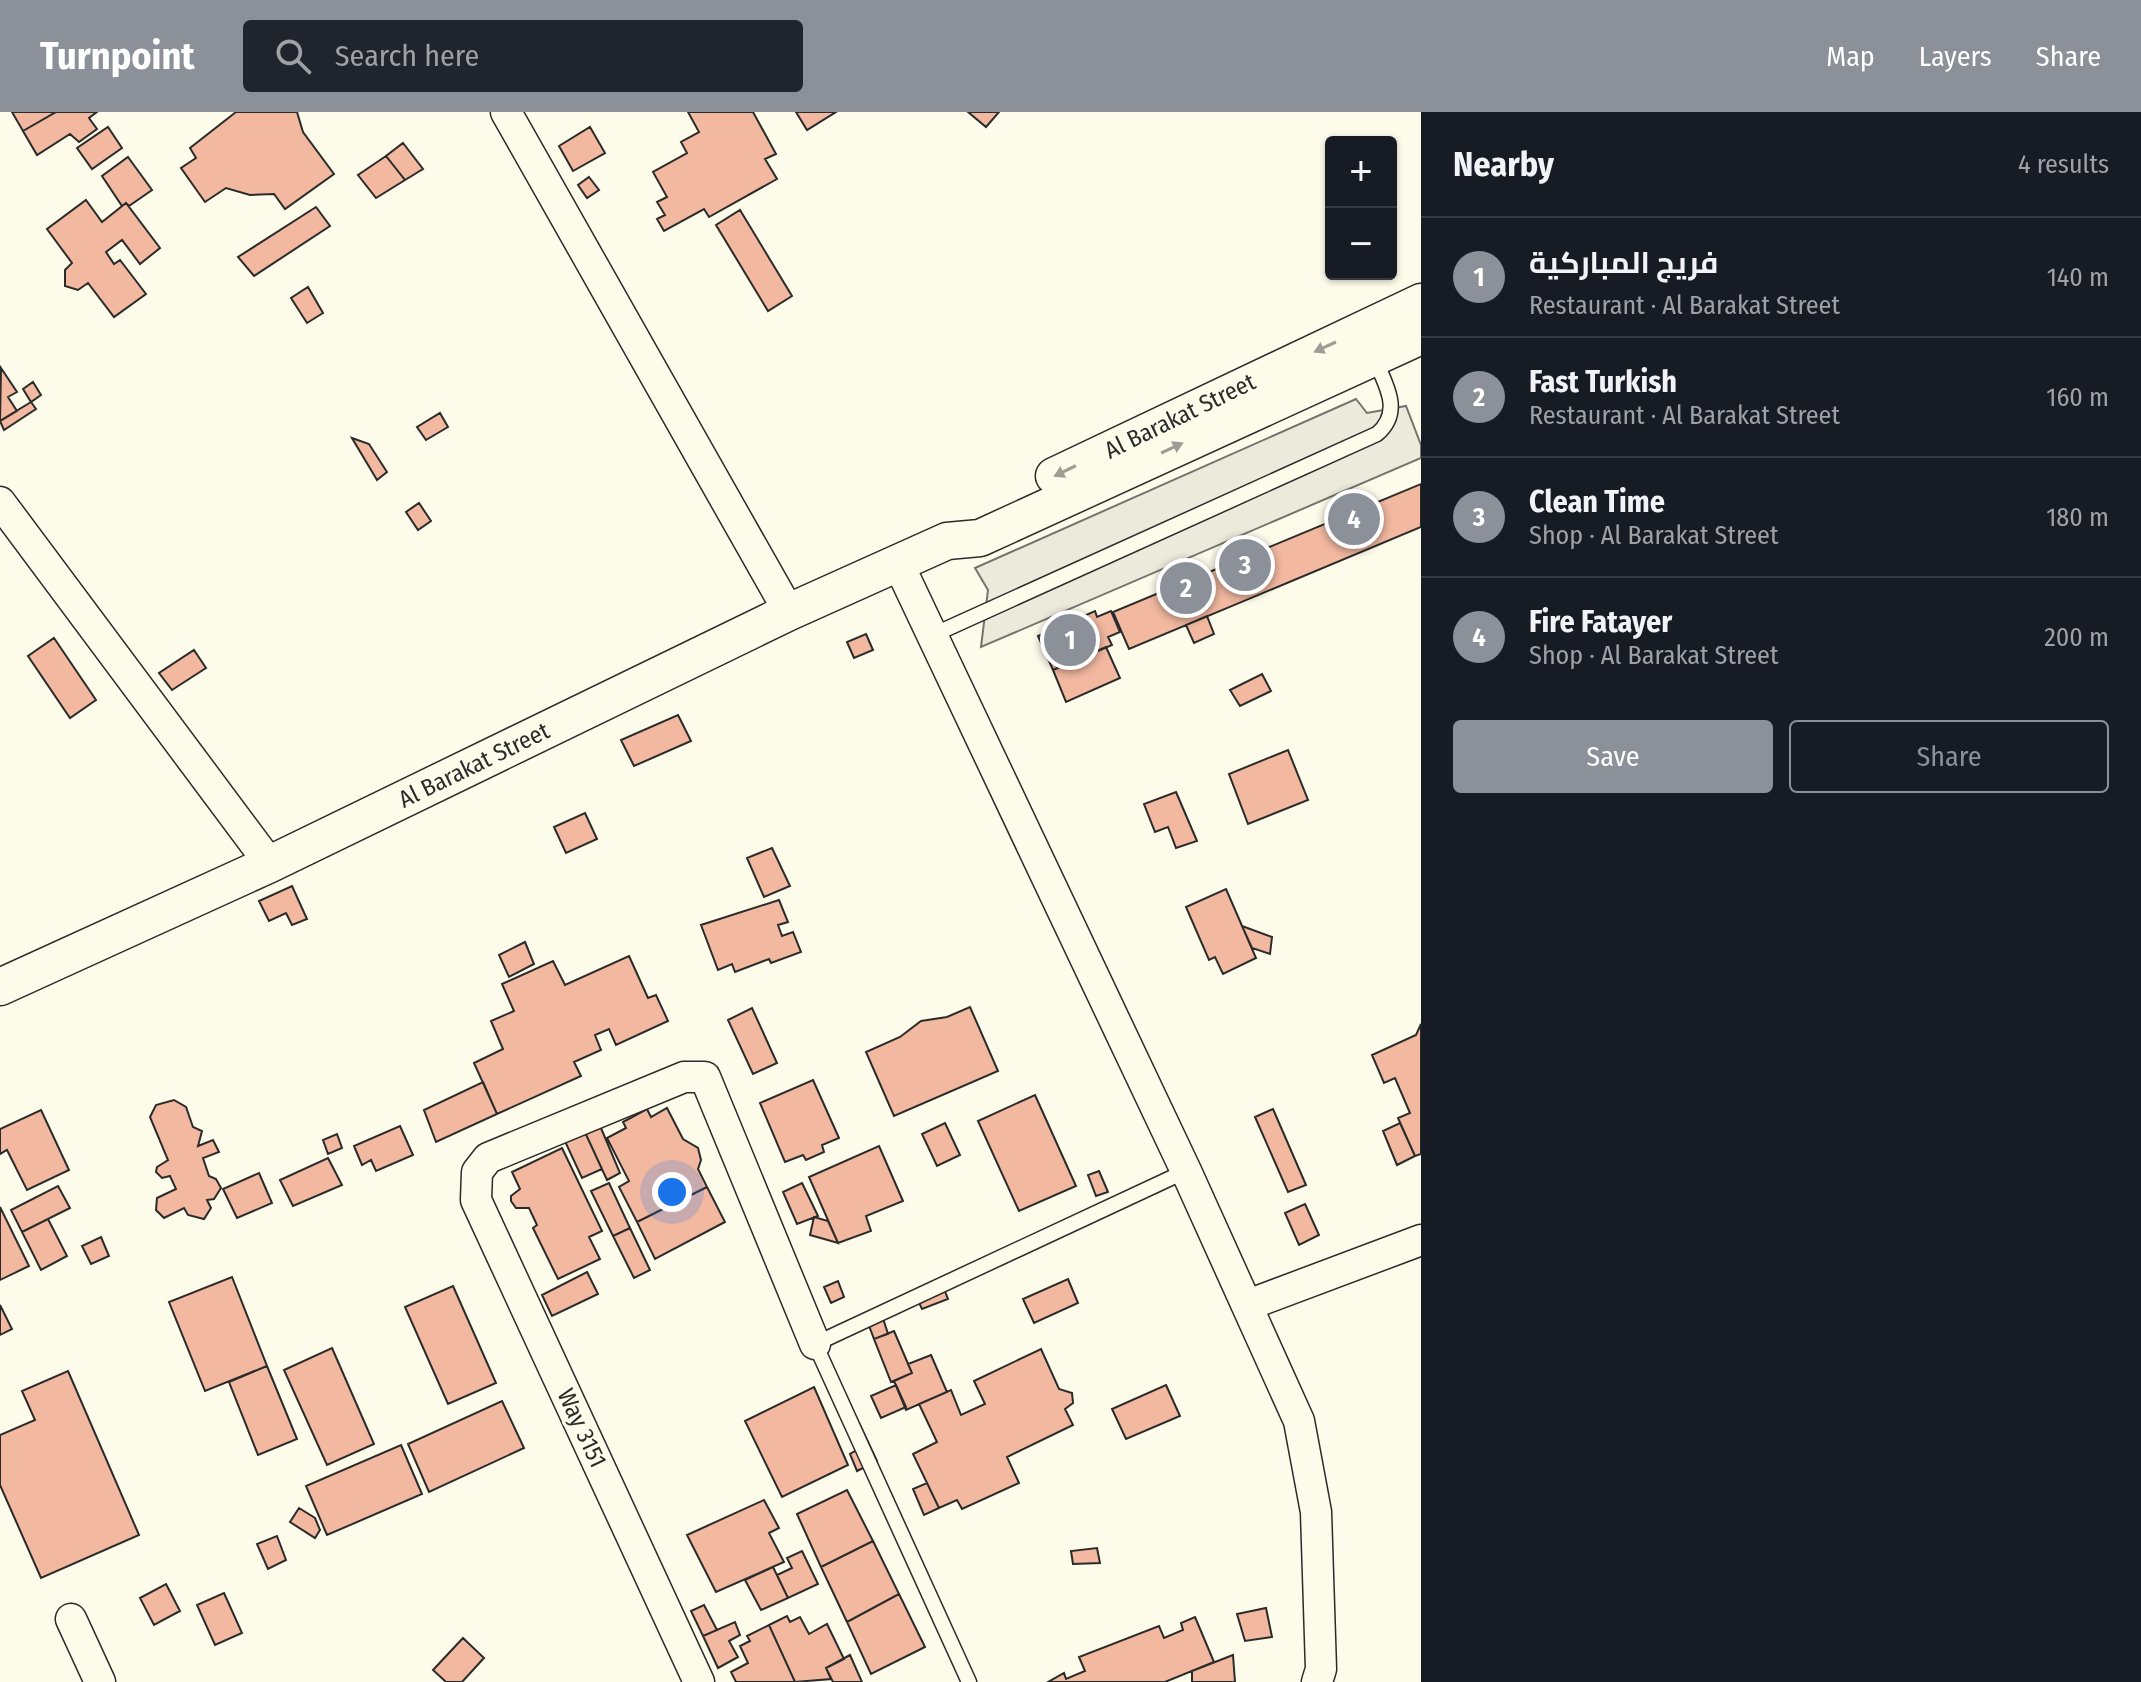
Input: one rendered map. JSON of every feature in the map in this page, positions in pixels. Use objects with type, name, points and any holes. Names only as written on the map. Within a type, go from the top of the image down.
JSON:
[{"type":"street","points":[[506,112],[789,612]]},
{"type":"street","name":"Al Barakat Street","points":[[947,541],[963,521],[1172,418],[1421,302]]},
{"type":"street","points":[[1375,360],[1375,342],[1421,319]]},
{"type":"street","name":"Al Barakat Street","points":[[0,987],[270,864],[789,612],[947,541],[980,538],[1185,442],[1375,360],[1421,336]]},
{"type":"street","points":[[0,502],[270,864]]},
{"type":"street","points":[[898,563],[1186,1171],[1299,1421],[1316,1512],[1321,1669],[1317,1682]]},
{"type":"street","name":"Way 3151","points":[[699,1682],[476,1200],[477,1172],[488,1158],[684,1077],[705,1077],[815,1344]]},
{"type":"street","points":[[1248,1305],[1421,1240]]},
{"type":"street","points":[[71,1619],[100,1682]]},
{"type":"lane","points":[[933,635],[1377,434],[1390,420],[1392,408],[1375,360]]},
{"type":"lane","points":[[969,1682],[815,1344],[1186,1171]]},
{"type":"shaded area","points":[[1356,399],[1367,413],[1406,406],[1421,445],[1421,458],[981,647],[988,590],[975,568]]},
{"type":"building","points":[[12,112],[56,112],[23,131]]},
{"type":"building","points":[[56,112],[97,112],[89,118],[97,129],[79,142],[70,134],[37,155],[23,131]]},
{"type":"building","points":[[236,112],[297,112],[303,132],[334,174],[285,209],[274,194],[250,195],[226,188],[205,202],[181,168],[196,158],[190,148]]},
{"type":"building","points":[[688,112],[753,112],[776,154],[765,159],[777,179],[709,217],[704,209],[664,231],[657,219],[665,215],[657,202],[667,197],[653,172],[687,153],[681,142],[699,132]]},
{"type":"building","points":[[796,112],[836,112],[807,130]]},
{"type":"building","points":[[968,112],[999,112],[986,127]]},
{"type":"building","points":[[108,127],[122,148],[92,169],[77,148]]},
{"type":"building","points":[[590,127],[605,153],[573,171],[559,146]]},
{"type":"building","points":[[403,143],[423,169],[405,180],[386,156]]},
{"type":"building","points":[[386,156],[405,180],[376,198],[358,175]]},
{"type":"building","points":[[128,157],[152,190],[129,206],[126,203],[122,206],[102,176]]},
{"type":"building","points":[[589,177],[599,190],[587,198],[578,185]]},
{"type":"building","points":[[86,200],[102,222],[126,203],[160,248],[140,264],[122,240],[106,252],[114,264],[120,260],[146,294],[114,317],[88,283],[78,290],[65,286],[65,270],[72,263],[47,229]]},
{"type":"building","points":[[316,207],[330,226],[254,276],[238,257]]},
{"type":"building","points":[[740,210],[792,296],[768,311],[716,225]]},
{"type":"building","points":[[308,287],[323,313],[307,323],[291,298]]},
{"type":"building","points":[[1,368],[17,392],[8,397],[17,411],[0,421]]},
{"type":"building","points":[[33,382],[41,395],[31,402],[23,389]]},
{"type":"building","points":[[31,402],[36,409],[4,430],[0,421]]},
{"type":"building","points":[[440,413],[448,427],[426,440],[417,427]]},
{"type":"building","points":[[352,438],[369,444],[387,472],[377,480]]},
{"type":"building","points":[[1421,484],[1421,527],[1129,649],[1113,612]]},
{"type":"building","points":[[419,503],[431,521],[418,530],[406,512]]},
{"type":"building","points":[[1095,611],[1097,617],[1111,611],[1120,632],[1108,637],[1112,645],[1053,670],[1038,636]]},
{"type":"building","points":[[1207,616],[1214,634],[1194,643],[1186,625]]},
{"type":"building","points":[[866,634],[873,650],[854,658],[847,642]]},
{"type":"building","points":[[54,638],[96,700],[70,718],[28,656]]},
{"type":"building","points":[[1106,647],[1120,678],[1066,702],[1053,670]]},
{"type":"building","points":[[194,650],[206,668],[172,690],[159,673]]},
{"type":"building","points":[[1262,674],[1271,691],[1240,706],[1230,690]]},
{"type":"building","points":[[678,715],[691,741],[634,766],[621,740]]},
{"type":"building","points":[[1288,750],[1308,800],[1248,824],[1229,774]]},
{"type":"building","points":[[1176,792],[1197,841],[1176,848],[1168,827],[1155,832],[1144,804]]},
{"type":"building","points":[[585,813],[597,839],[566,853],[554,827]]},
{"type":"building","points":[[772,848],[790,886],[764,897],[747,858]]},
{"type":"building","points":[[292,886],[307,919],[292,925],[286,913],[269,921],[259,901]]},
{"type":"building","points":[[1226,889],[1256,958],[1223,974],[1215,957],[1209,960],[1186,907]]},
{"type":"building","points":[[779,900],[788,922],[778,925],[782,936],[793,932],[801,952],[771,963],[769,959],[735,972],[732,964],[718,970],[701,925]]},
{"type":"building","points":[[1242,926],[1272,937],[1270,954],[1252,948]]},
{"type":"building","points":[[525,942],[534,964],[509,977],[499,955]]},
{"type":"building","points":[[629,956],[648,998],[656,995],[668,1021],[616,1045],[609,1029],[595,1035],[601,1050],[574,1062],[581,1076],[497,1114],[474,1063],[503,1049],[491,1021],[514,1011],[502,984],[553,961],[565,985]]},
{"type":"building","points":[[970,1007],[998,1071],[894,1116],[866,1052],[900,1037],[921,1021],[947,1017]]},
{"type":"building","points":[[752,1008],[777,1063],[753,1074],[728,1020]]},
{"type":"building","points":[[1421,1024],[1421,1154],[1415,1156],[1398,1118],[1410,1113],[1395,1078],[1384,1083],[1372,1055],[1416,1035]]},
{"type":"building","points":[[813,1080],[839,1138],[822,1145],[824,1152],[806,1160],[803,1155],[785,1162],[760,1103]]},
{"type":"building","points":[[483,1082],[497,1114],[436,1142],[424,1110]]},
{"type":"building","points":[[1035,1095],[1076,1186],[1019,1211],[978,1121]]},
{"type":"building","points":[[174,1100],[186,1107],[193,1127],[202,1131],[198,1146],[213,1140],[219,1152],[203,1158],[209,1176],[216,1179],[221,1188],[214,1199],[207,1200],[211,1208],[204,1219],[188,1215],[184,1208],[164,1218],[156,1210],[157,1198],[176,1189],[170,1176],[162,1178],[156,1172],[157,1167],[168,1160],[150,1117],[156,1105]]},
{"type":"building","points":[[667,1108],[683,1139],[698,1148],[701,1160],[698,1169],[707,1187],[637,1222],[619,1187],[629,1181],[607,1138],[626,1128],[623,1122],[647,1109],[651,1117]]},
{"type":"building","points":[[1273,1109],[1306,1185],[1288,1192],[1255,1117]]},
{"type":"building","points":[[41,1110],[69,1170],[27,1190],[7,1150],[0,1154],[0,1129]]},
{"type":"building","points":[[598,1121],[620,1173],[607,1180],[583,1128]]},
{"type":"building","points":[[945,1123],[960,1155],[937,1166],[922,1134]]},
{"type":"building","points":[[1400,1123],[1415,1156],[1397,1165],[1383,1131]]},
{"type":"building","points":[[400,1126],[413,1155],[376,1171],[371,1160],[362,1165],[354,1146]]},
{"type":"building","points":[[583,1128],[602,1169],[582,1178],[563,1137]]},
{"type":"building","points":[[337,1134],[342,1148],[328,1154],[323,1140]]},
{"type":"building","points":[[879,1146],[903,1201],[866,1216],[871,1231],[838,1243],[809,1177]]},
{"type":"building","points":[[562,1148],[602,1231],[589,1237],[600,1259],[558,1279],[533,1228],[537,1225],[529,1208],[516,1208],[511,1196],[520,1189],[512,1172]]},
{"type":"building","points":[[328,1158],[342,1185],[293,1206],[280,1180]]},
{"type":"building","points":[[1099,1171],[1108,1192],[1096,1196],[1088,1175]]},
{"type":"building","points":[[259,1173],[272,1203],[237,1218],[223,1189]]},
{"type":"building","points":[[609,1183],[630,1228],[613,1236],[591,1191]]},
{"type":"building","points":[[802,1183],[818,1216],[797,1224],[783,1192]]},
{"type":"building","points":[[58,1186],[70,1208],[22,1232],[11,1210]]},
{"type":"building","points":[[707,1187],[725,1222],[655,1259],[637,1222]]},
{"type":"building","points":[[1305,1204],[1319,1235],[1299,1245],[1285,1213]]},
{"type":"building","points":[[0,1207],[29,1266],[0,1280]]},
{"type":"building","points":[[814,1217],[828,1221],[838,1243],[810,1235]]},
{"type":"building","points":[[48,1219],[67,1256],[41,1270],[22,1232]]},
{"type":"building","points":[[630,1228],[650,1270],[634,1278],[613,1236]]},
{"type":"building","points":[[101,1237],[109,1256],[91,1264],[82,1246]]},
{"type":"building","points":[[587,1272],[598,1294],[552,1316],[542,1295]]},
{"type":"building","points":[[232,1277],[267,1366],[205,1391],[169,1302]]},
{"type":"building","points":[[1068,1279],[1078,1303],[1034,1323],[1023,1299]]},
{"type":"building","points":[[838,1281],[844,1297],[831,1303],[824,1287]]},
{"type":"building","points":[[942,1284],[948,1299],[922,1309],[915,1294]]},
{"type":"building","points":[[453,1286],[496,1383],[448,1404],[405,1307]]},
{"type":"building","points":[[0,1305],[12,1329],[0,1335]]},
{"type":"building","points":[[880,1309],[888,1334],[874,1339],[865,1315]]},
{"type":"building","points":[[894,1331],[912,1373],[891,1382],[874,1339]]},
{"type":"building","points":[[332,1348],[374,1444],[327,1465],[284,1370]]},
{"type":"building","points":[[1041,1349],[1059,1389],[1072,1393],[1073,1403],[1065,1409],[1073,1425],[1007,1457],[1019,1483],[962,1509],[957,1500],[939,1508],[913,1454],[937,1442],[919,1404],[951,1390],[961,1415],[985,1404],[974,1381]]},
{"type":"building","points":[[931,1355],[947,1392],[906,1410],[894,1381],[912,1373],[908,1364]]},
{"type":"building","points":[[267,1366],[297,1439],[258,1455],[229,1382]]},
{"type":"building","points":[[68,1371],[139,1535],[41,1578],[0,1485],[0,1435],[35,1420],[22,1391]]},
{"type":"building","points":[[896,1385],[906,1407],[881,1418],[871,1396]]},
{"type":"building","points":[[1166,1385],[1180,1416],[1126,1439],[1112,1409]]},
{"type":"building","points":[[814,1387],[848,1465],[782,1497],[745,1421]]},
{"type":"building","points":[[502,1401],[524,1448],[429,1492],[408,1444]]},
{"type":"building","points":[[859,1423],[877,1461],[857,1471],[850,1454],[860,1448],[851,1427]]},
{"type":"building","points":[[401,1445],[422,1494],[327,1535],[306,1486]]},
{"type":"building","points":[[927,1483],[939,1508],[924,1515],[913,1489]]},
{"type":"building","points":[[847,1490],[873,1541],[821,1567],[797,1514]]},
{"type":"building","points":[[764,1500],[779,1528],[769,1533],[784,1562],[716,1592],[687,1535]]},
{"type":"building","points":[[299,1508],[315,1518],[320,1530],[315,1538],[290,1522]]},
{"type":"building","points":[[277,1536],[286,1560],[268,1569],[257,1544]]},
{"type":"building","points":[[873,1541],[899,1594],[847,1622],[821,1567]]},
{"type":"building","points":[[1097,1548],[1100,1563],[1073,1564],[1071,1551]]},
{"type":"building","points":[[802,1551],[818,1584],[788,1598],[777,1575],[792,1568],[787,1558]]},
{"type":"building","points":[[773,1567],[788,1598],[761,1610],[745,1580]]},
{"type":"building","points":[[166,1584],[180,1611],[154,1625],[140,1598]]},
{"type":"building","points":[[224,1593],[242,1633],[215,1645],[197,1605]]},
{"type":"building","points":[[899,1594],[925,1647],[871,1674],[847,1622]]},
{"type":"building","points":[[704,1605],[717,1630],[703,1636],[691,1611]]},
{"type":"building","points":[[1266,1608],[1272,1637],[1245,1641],[1237,1614]]},
{"type":"building","points":[[787,1616],[790,1622],[800,1617],[809,1634],[827,1624],[844,1659],[826,1668],[831,1679],[795,1682],[769,1625]]},
{"type":"building","points":[[1195,1617],[1214,1662],[1165,1682],[1048,1682],[1064,1673],[1066,1679],[1085,1671],[1079,1657],[1159,1626],[1164,1638],[1183,1630],[1181,1623]]},
{"type":"building","points":[[735,1622],[740,1635],[729,1641],[738,1657],[718,1668],[703,1636]]},
{"type":"building","points":[[769,1625],[795,1682],[736,1682],[731,1672],[748,1663],[740,1646],[750,1641],[747,1636]]},
{"type":"building","points":[[463,1638],[484,1658],[462,1682],[446,1682],[433,1670]]},
{"type":"building","points":[[850,1655],[862,1682],[833,1682],[826,1668]]},
{"type":"building","points":[[1233,1655],[1235,1682],[1192,1682],[1192,1671]]},
{"type":"place","name":"Fire Fatayer","points":[[1354,519]]},
{"type":"place","name":"Clean Time","points":[[1245,565]]},
{"type":"place","name":"Fast Turkish","points":[[1186,588]]},
{"type":"place","name":"فريج المباركية","points":[[1070,640]]}]
